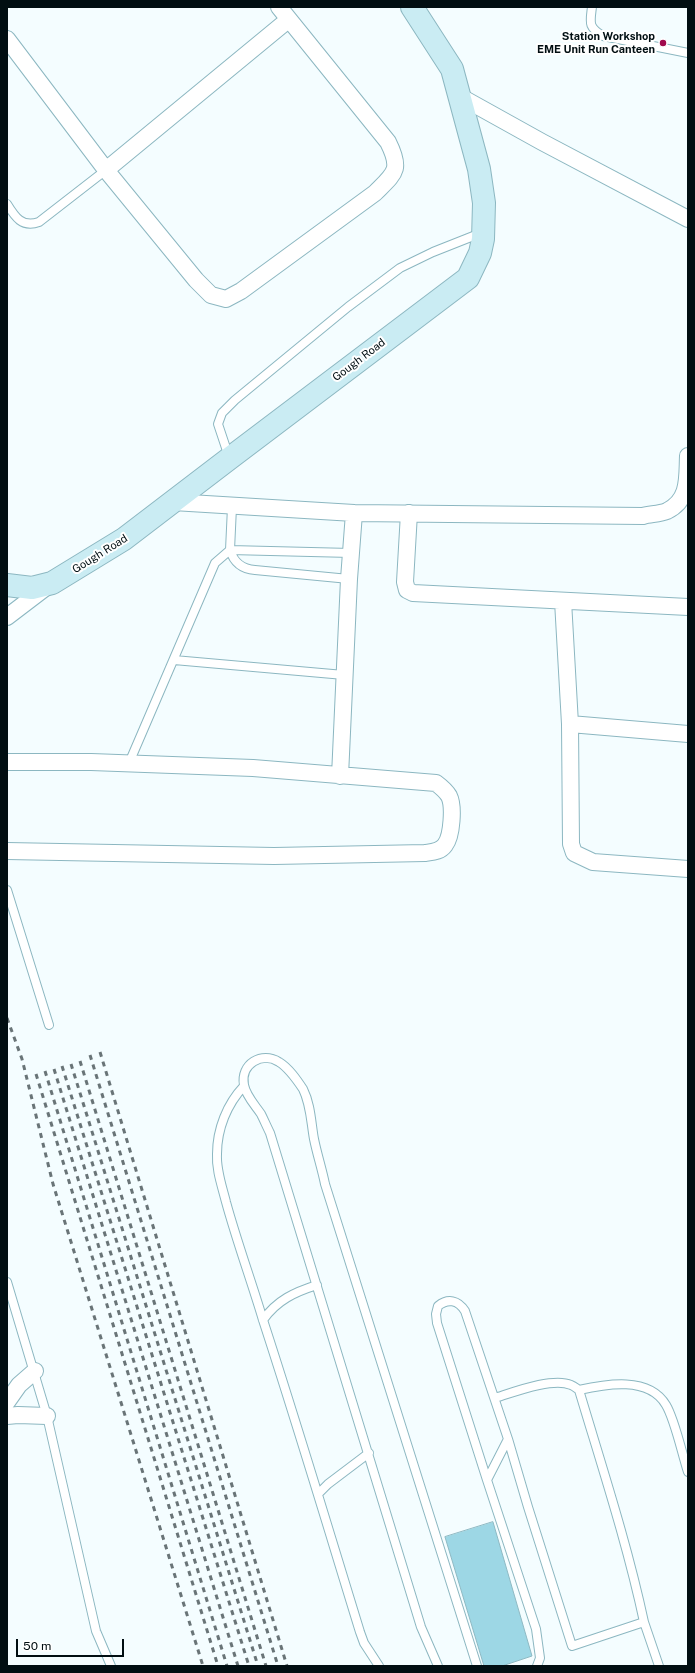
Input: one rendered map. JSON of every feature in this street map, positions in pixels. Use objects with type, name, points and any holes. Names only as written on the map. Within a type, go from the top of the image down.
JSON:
[{"type":"street","name":"Gough Road","points":[[7,585],[32,588],[52,583],[124,539],[468,278],[480,253],[483,233],[484,203],[479,169],[461,97],[452,69],[412,7]]},
{"type":"street","points":[[7,39],[106,170],[196,280],[211,295],[226,299],[241,292],[375,193],[390,178],[396,166],[395,156],[388,142],[284,13],[106,170]]},
{"type":"street","points":[[461,97],[542,142],[688,219]]},
{"type":"street","points":[[173,502],[232,507],[354,513],[643,516],[667,511],[680,502],[686,490],[688,456]]},
{"type":"street","points":[[340,776],[349,579],[354,513]]},
{"type":"street","points":[[409,513],[405,582],[407,590],[413,593],[563,602],[688,607]]},
{"type":"street","points":[[7,617],[52,583]]},
{"type":"street","points":[[563,602],[570,724],[571,844],[574,854],[592,862],[688,869]]},
{"type":"street","points":[[570,724],[688,734]]},
{"type":"street","points":[[7,762],[129,763],[253,768],[436,783],[448,795],[451,805],[451,826],[448,838],[445,846],[436,852],[274,856],[7,851]]},
{"type":"street","points":[[7,1402],[19,1385],[35,1371]]},
{"type":"street","points":[[7,1416],[47,1416]]},
{"type":"lane","points":[[592,7],[590,25],[593,30],[603,36],[688,53]]},
{"type":"lane","points":[[7,204],[14,216],[24,224],[32,225],[39,222],[106,170]]},
{"type":"lane","points":[[230,458],[218,424],[222,413],[235,400],[348,307],[400,268],[433,252],[483,233]]},
{"type":"lane","points":[[232,507],[230,550],[238,565],[247,569],[349,579]]},
{"type":"lane","points":[[129,763],[214,564],[230,550],[351,553]]},
{"type":"lane","points":[[174,660],[344,675]]},
{"type":"lane","points":[[7,890],[49,1026]]},
{"type":"lane","points":[[438,1666],[421,1626],[270,1134],[244,1086],[244,1075],[247,1066],[253,1062],[273,1059],[285,1066],[293,1074],[303,1089],[308,1102],[314,1139],[325,1184],[477,1666]]},
{"type":"lane","points":[[244,1086],[230,1102],[224,1117],[216,1155],[218,1170],[235,1235],[318,1494],[360,1632],[364,1643],[379,1666]]},
{"type":"lane","points":[[7,1282],[35,1371],[47,1416],[96,1631],[111,1666]]},
{"type":"lane","points":[[263,1320],[277,1303],[298,1291],[317,1285]]},
{"type":"lane","points":[[537,1666],[540,1658],[536,1629],[437,1323],[436,1309],[442,1302],[458,1302],[466,1311],[508,1439],[572,1646],[644,1622]]},
{"type":"lane","points":[[495,1398],[525,1389],[558,1382],[570,1384],[579,1390],[617,1515],[634,1576],[644,1622],[659,1666]]},
{"type":"lane","points":[[579,1390],[617,1383],[644,1389],[662,1399],[670,1414],[688,1472]]},
{"type":"lane","points":[[487,1480],[508,1439]]},
{"type":"lane","points":[[318,1494],[342,1473],[369,1454]]},
{"type":"building","points":[[493,1522],[532,1656],[502,1666],[484,1666],[445,1537]]},
{"type":"railway","points":[[7,1018],[22,1059],[53,1184],[203,1666]]},
{"type":"railway","points":[[100,1052],[287,1666]]},
{"type":"railway","points":[[90,1055],[278,1666]]},
{"type":"railway","points":[[80,1061],[266,1666]]},
{"type":"railway","points":[[71,1064],[258,1666]]},
{"type":"railway","points":[[62,1066],[249,1666]]},
{"type":"railway","points":[[54,1069],[238,1666]]},
{"type":"railway","points":[[45,1071],[227,1666]]},
{"type":"railway","points":[[36,1074],[218,1666]]},
{"type":"place","name":"Station Workshop EME Unit Run Canteen","points":[[663,43]]}]
